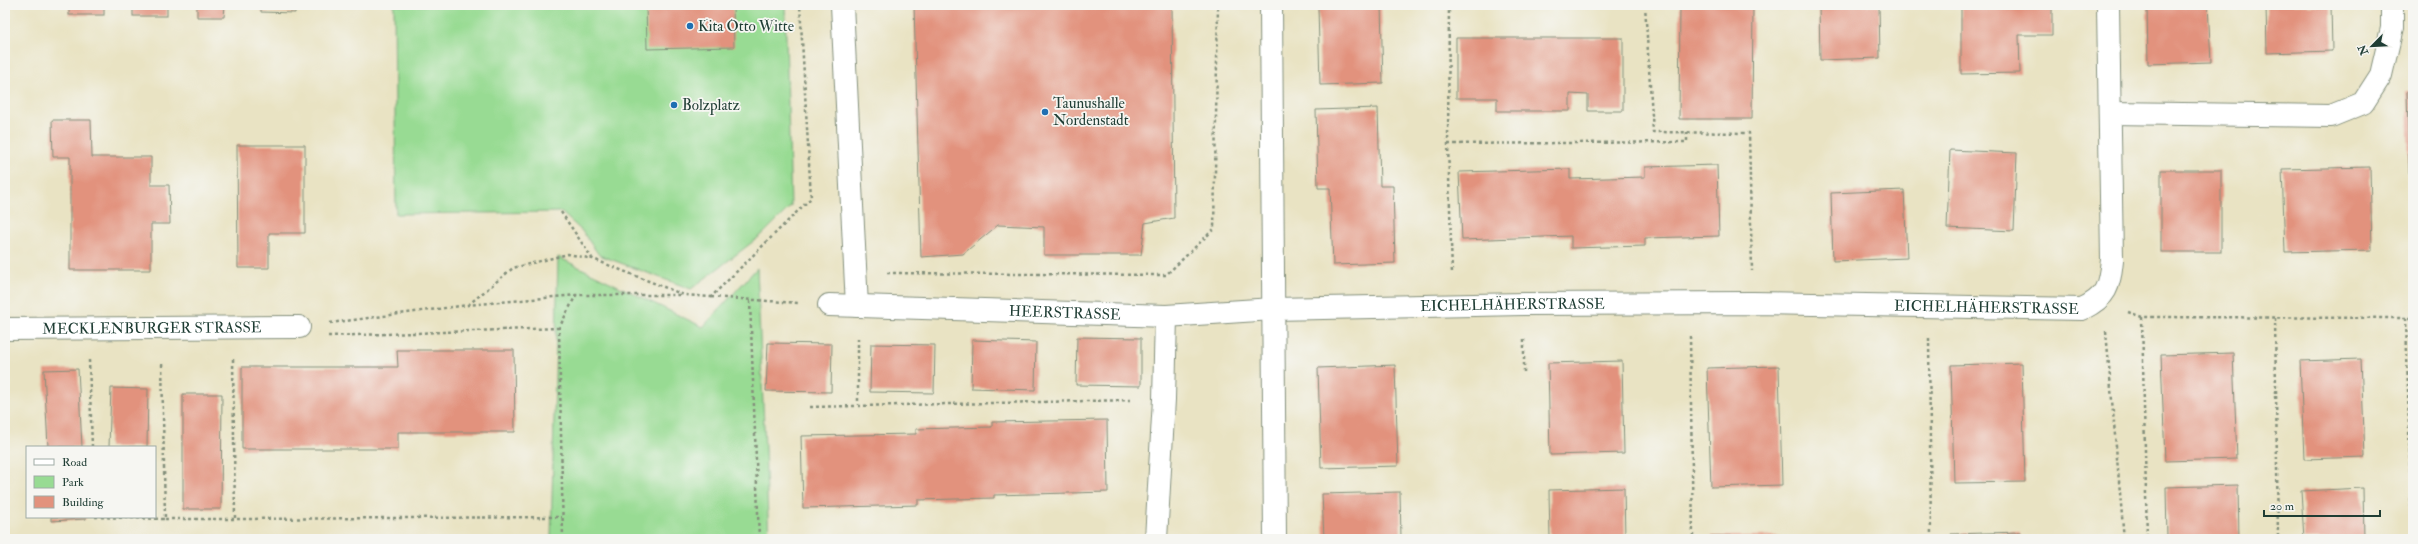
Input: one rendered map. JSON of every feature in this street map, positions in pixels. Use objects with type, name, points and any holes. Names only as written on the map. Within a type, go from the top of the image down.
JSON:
[{"type":"street","points":[[842,5],[857,306]]},
{"type":"street","points":[[1271,5],[1275,539]]},
{"type":"street","name":"EICHELHÄHERSTRASSE","points":[[1273,309],[1689,304],[2082,309],[2098,302],[2110,285],[2112,260],[2108,5]]},
{"type":"street","points":[[2110,113],[2331,116],[2363,103],[2381,75],[2392,28],[2392,5]]},
{"type":"street","name":"HEERSTRASSE","points":[[829,305],[1166,316],[1273,309]]},
{"type":"street","points":[[1156,539],[1164,399],[1166,316]]},
{"type":"street","name":"MECKLENBURGER STRASSE","points":[[5,329],[299,328]]},
{"type":"path","points":[[711,297],[811,198],[800,5]]},
{"type":"path","points":[[856,275],[890,272],[1166,275],[1214,229],[1218,5]]},
{"type":"path","points":[[1449,5],[1448,144],[1452,306]]},
{"type":"path","points":[[1646,5],[1652,132],[1749,133],[1753,304]]},
{"type":"path","points":[[1448,144],[1688,142],[1687,132]]},
{"type":"path","points":[[561,212],[593,258]]},
{"type":"path","points":[[468,304],[513,268],[568,254],[593,258],[684,295]]},
{"type":"path","points":[[563,539],[559,328],[576,295]]},
{"type":"path","points":[[299,328],[468,304],[576,295],[684,295],[750,301],[829,305]]},
{"type":"path","points":[[750,301],[759,539]]},
{"type":"path","points":[[2098,302],[2142,317],[2413,318]]},
{"type":"path","points":[[2098,302],[2108,338],[2124,539]]},
{"type":"path","points":[[1689,304],[1693,539]]},
{"type":"path","points":[[857,306],[858,405]]},
{"type":"path","points":[[1929,306],[1931,539]]},
{"type":"path","points":[[2142,317],[2147,539]]},
{"type":"path","points":[[2275,318],[2278,539]]},
{"type":"path","points":[[2406,318],[2412,464],[2412,539]]},
{"type":"path","points":[[88,328],[92,446]]},
{"type":"path","points":[[162,328],[165,519]]},
{"type":"path","points":[[232,328],[235,519]]},
{"type":"path","points":[[299,328],[326,336],[559,328]]},
{"type":"path","points":[[810,407],[1164,399]]},
{"type":"path","points":[[130,518],[235,519],[562,517]]},
{"type":"green space","name":"Bolzplatz","points":[[394,5],[785,5],[791,206],[763,234],[691,289],[599,255],[582,231],[561,212],[396,214]]},
{"type":"green space","points":[[558,257],[703,327],[757,268],[769,539],[551,539]]},
{"type":"building","points":[[69,5],[104,5],[104,15],[69,15]]},
{"type":"building","points":[[133,5],[167,5],[167,16],[133,16]]},
{"type":"building","points":[[197,5],[225,5],[224,17],[197,17]]},
{"type":"building","points":[[261,5],[295,5],[295,13],[261,12]]},
{"type":"building","name":"Kita Otto Witte","points":[[646,5],[733,5],[734,47],[647,49]]},
{"type":"building","name":"Taunushalle Nordenstadt","points":[[914,5],[1172,5],[1174,218],[1145,223],[1141,255],[1044,255],[1044,227],[998,225],[963,254],[921,257]]},
{"type":"building","points":[[1331,5],[1381,5],[1383,83],[1320,85],[1318,7]]},
{"type":"building","points":[[1680,5],[1753,5],[1752,119],[1679,119]]},
{"type":"building","points":[[1819,5],[1879,5],[1880,58],[1820,60]]},
{"type":"building","points":[[1961,5],[2052,5],[2052,35],[2019,35],[2020,73],[1961,74]]},
{"type":"building","points":[[2147,5],[2208,5],[2211,62],[2148,64]]},
{"type":"building","points":[[2266,5],[2331,5],[2332,51],[2267,53]]},
{"type":"building","points":[[1456,38],[1623,38],[1623,111],[1588,111],[1588,95],[1570,94],[1570,111],[1497,111],[1497,98],[1456,98]]},
{"type":"building","points":[[2407,91],[2413,91],[2413,174],[2409,174]]},
{"type":"building","points":[[1378,108],[1380,186],[1393,186],[1395,263],[1333,265],[1330,188],[1318,188],[1316,110]]},
{"type":"building","points":[[52,120],[91,120],[92,157],[151,157],[151,185],[169,185],[170,224],[151,224],[151,270],[70,270],[70,157],[53,157]]},
{"type":"building","points":[[237,145],[305,145],[305,233],[269,233],[269,268],[238,268]]},
{"type":"building","points":[[1950,150],[2017,153],[2014,231],[1947,228]]},
{"type":"building","points":[[1717,165],[1719,236],[1645,238],[1645,246],[1571,248],[1571,236],[1462,240],[1459,172],[1570,169],[1570,179],[1645,177],[1645,167]]},
{"type":"building","points":[[2370,167],[2372,250],[2285,252],[2282,169]]},
{"type":"building","points":[[2161,170],[2221,170],[2221,252],[2161,252]]},
{"type":"building","points":[[1904,190],[1907,258],[1833,261],[1831,193]]},
{"type":"building","points":[[1077,337],[1141,338],[1141,386],[1076,385]]},
{"type":"building","points":[[972,340],[1036,342],[1035,390],[971,388]]},
{"type":"building","points":[[768,343],[832,344],[831,392],[766,391]]},
{"type":"building","points":[[871,344],[935,345],[934,393],[870,392]]},
{"type":"building","points":[[397,350],[514,350],[515,432],[398,432],[398,449],[242,449],[242,367],[398,367]]},
{"type":"building","points":[[2233,353],[2237,459],[2165,461],[2161,355]]},
{"type":"building","points":[[2361,359],[2365,457],[2304,459],[2300,361]]},
{"type":"building","points":[[1622,361],[1624,453],[1550,455],[1548,363]]},
{"type":"building","points":[[2022,363],[2025,482],[1954,483],[1951,365]]},
{"type":"building","points":[[1395,365],[1398,466],[1321,468],[1318,368]]},
{"type":"building","points":[[1779,366],[1782,485],[1711,487],[1707,368]]},
{"type":"building","points":[[78,369],[82,446],[48,446],[44,370]]},
{"type":"building","points":[[111,388],[148,389],[147,446],[109,446]]},
{"type":"building","points":[[183,394],[222,394],[221,509],[183,509]]},
{"type":"building","points":[[1107,420],[1108,492],[994,495],[994,498],[918,500],[918,505],[803,508],[801,436],[916,434],[916,429],[992,427],[992,422]]},
{"type":"building","points":[[2238,485],[2239,539],[2167,539],[2166,487]]},
{"type":"building","points":[[1624,488],[1625,539],[1550,539],[1549,490]]},
{"type":"building","points":[[2363,488],[2364,539],[2304,539],[2301,491]]},
{"type":"building","points":[[1400,492],[1401,539],[1324,539],[1322,494]]},
{"type":"building","points":[[51,518],[86,518],[86,519],[51,521]]},
{"type":"building","points":[[2021,532],[2021,539],[1951,539],[1951,534]]},
{"type":"building","points":[[1711,536],[1781,536],[1781,539],[1711,539]]},
{"type":"place","name":"Kita Otto Witte","points":[[690,26]]},
{"type":"place","name":"Bolzplatz","points":[[674,105]]},
{"type":"place","name":"Taunushalle Nordenstadt","points":[[1045,112]]}]
